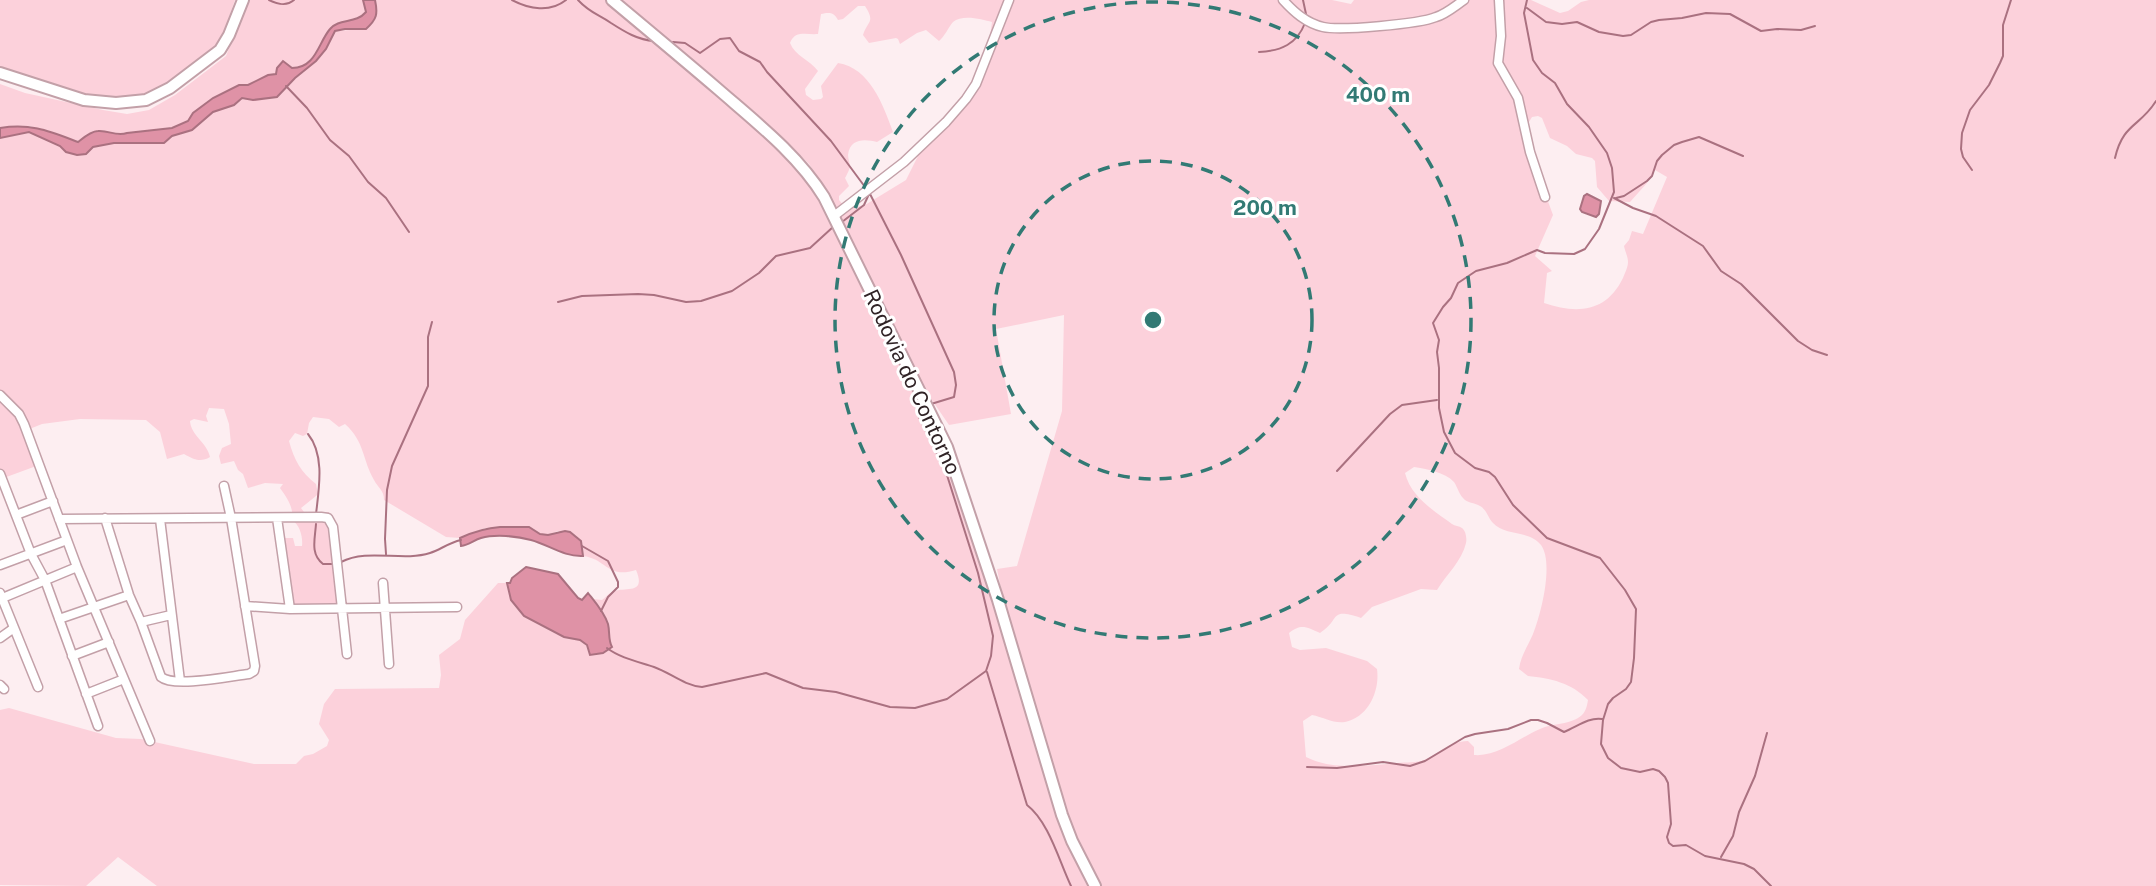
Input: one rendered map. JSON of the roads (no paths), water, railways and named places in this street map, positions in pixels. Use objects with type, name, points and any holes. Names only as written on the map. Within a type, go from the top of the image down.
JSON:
[{"type":"main road","points":[[0,73],[84,100],[116,103],[146,100],[170,88],[220,50],[243,0]]},
{"type":"main road","name":"Rodovia do Contorno","points":[[612,0],[792,155],[814,181],[834,216],[947,447],[998,600],[1062,815],[1072,841],[1096,886]]},
{"type":"street","points":[[834,216],[904,162],[966,99],[976,84],[1009,0]]},
{"type":"street","points":[[1283,0],[1311,23],[1334,28],[1415,23],[1438,17],[1464,0]]},
{"type":"street","points":[[1499,0],[1498,63],[1518,98],[1530,152],[1545,197]]},
{"type":"street","points":[[0,395],[19,414],[24,424],[76,567],[150,741]]},
{"type":"street","points":[[0,474],[30,554],[45,580],[98,726]]},
{"type":"street","points":[[105,518],[160,677],[165,681],[180,681],[249,674],[254,671],[246,606],[224,486]]},
{"type":"street","points":[[16,515],[53,501]]},
{"type":"street","points":[[59,519],[321,517],[331,521],[347,654]]},
{"type":"street","points":[[278,518],[290,608]]},
{"type":"street","points":[[160,519],[180,681]]},
{"type":"street","points":[[0,565],[67,540]]},
{"type":"street","points":[[38,687],[1,597],[76,567]]},
{"type":"street","points":[[383,583],[389,664]]},
{"type":"street","points":[[59,619],[130,595]]},
{"type":"street","points":[[246,606],[457,607]]},
{"type":"street","points":[[141,622],[171,615]]},
{"type":"street","points":[[0,638],[14,628]]},
{"type":"street","points":[[72,656],[109,642]]},
{"type":"street","points":[[86,694],[124,679]]},
{"type":"waterway","points":[[269,0],[278,4],[294,0]]},
{"type":"waterway","points":[[512,0],[539,8],[553,7],[566,0]]},
{"type":"waterway","points":[[578,0],[590,11],[627,32],[654,41]]},
{"type":"waterway","points":[[1303,0],[1306,14]]},
{"type":"waterway","points":[[1527,0],[1524,13],[1533,60],[1542,73],[1555,83],[1567,104],[1589,127],[1607,153],[1612,168],[1614,192],[1599,229],[1585,249],[1574,254],[1545,253],[1537,250],[1507,263],[1476,271],[1458,283],[1433,323],[1439,340],[1439,408],[1444,432],[1455,453],[1475,468],[1495,477],[1513,505],[1547,538],[1600,558],[1636,609],[1631,682],[1608,704],[1603,720],[1601,744],[1608,758],[1621,768],[1640,772],[1653,769],[1665,777],[1668,783],[1671,824],[1667,837],[1669,843],[1673,846],[1686,845],[1705,856],[1744,864],[1754,869],[1771,886]]},
{"type":"waterway","points":[[1972,170],[1963,157],[1962,133],[1970,110],[1989,85],[2003,56],[2003,25],[2011,0]]},
{"type":"waterway","points":[[1527,8],[1546,22],[1577,22],[1599,32],[1623,36],[1631,35],[1651,22],[1706,13],[1730,14],[1761,31],[1801,30],[1815,26]]},
{"type":"waterway","points":[[1259,52],[1287,45],[1298,36],[1305,23]]},
{"type":"waterway","points":[[673,42],[685,43],[700,53],[720,39],[730,38],[739,51],[760,62],[831,141],[865,187]]},
{"type":"waterway","points":[[286,86],[307,108],[330,140],[349,156],[368,182],[386,198],[409,232]]},
{"type":"waterway","points":[[2115,158],[2127,131],[2156,101]]},
{"type":"waterway","points":[[1616,198],[1647,181],[1662,155],[1682,142],[1699,137],[1743,156]]},
{"type":"waterway","points":[[869,192],[954,372],[954,397],[931,404]]},
{"type":"waterway","points":[[842,222],[864,205],[869,194]]},
{"type":"waterway","points":[[1614,198],[1656,216],[1703,246],[1721,271],[1741,284],[1798,341],[1827,355]]},
{"type":"waterway","points":[[558,302],[582,296],[638,294],[686,302],[701,301],[732,291],[759,273],[776,256],[810,248],[833,227]]},
{"type":"waterway","points":[[386,554],[387,490],[392,466],[428,386],[428,337],[432,322]]},
{"type":"waterway","points":[[1337,471],[1390,414],[1402,405],[1437,400]]},
{"type":"waterway","points":[[607,648],[695,686],[702,687],[766,673],[803,688],[836,692],[890,707],[915,708],[947,699],[986,671],[993,636],[978,573],[946,472],[918,415],[917,410],[922,407]]},
{"type":"waterway","points":[[308,434],[319,462],[316,514]]},
{"type":"waterway","points":[[316,524],[316,556],[323,564],[333,564]]},
{"type":"waterway","points":[[341,562],[362,556],[419,555],[434,552],[461,540]]},
{"type":"waterway","points":[[582,546],[608,561],[618,582],[618,587],[608,597],[601,611]]},
{"type":"waterway","points":[[987,672],[1027,805],[1035,812],[1047,832],[1071,886]]},
{"type":"waterway","points":[[1307,767],[1337,768],[1383,762],[1410,766],[1425,761],[1465,737],[1508,729],[1531,720],[1547,723],[1564,732],[1587,721],[1602,719]]},
{"type":"waterway","points":[[1721,857],[1733,836],[1767,733]]}]
